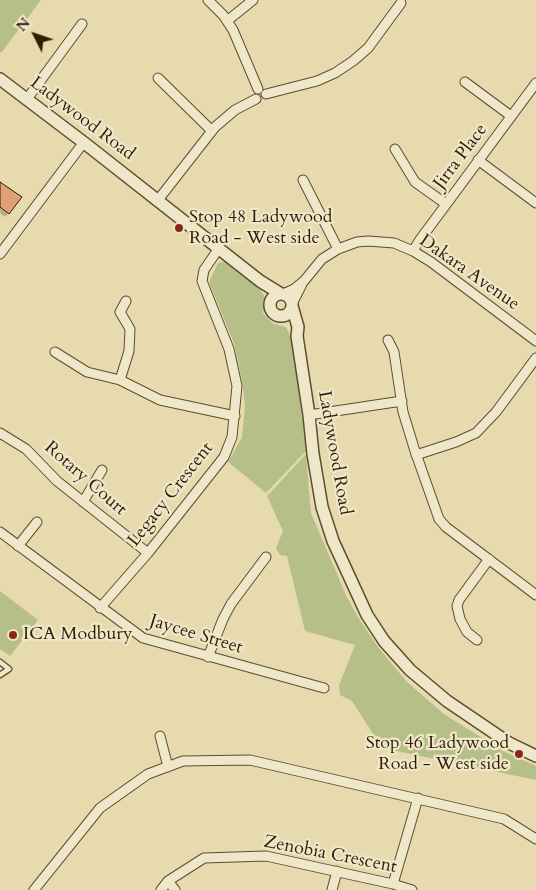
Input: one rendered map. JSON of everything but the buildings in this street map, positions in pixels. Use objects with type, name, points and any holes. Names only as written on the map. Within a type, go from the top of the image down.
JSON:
[{"type":"street","points":[[208,0],[227,21],[241,48],[260,94]]},
{"type":"street","points":[[227,21],[253,0]]},
{"type":"street","points":[[158,200],[212,130],[235,110],[260,94],[317,81],[353,61],[368,48],[403,1]]},
{"type":"street","points":[[27,99],[82,24]]},
{"type":"street","points":[[158,78],[212,130]]},
{"type":"street","name":"Ladywood Road","points":[[0,79],[84,142],[260,280],[282,294]]},
{"type":"street","points":[[464,82],[511,116]]},
{"type":"street","name":"Jirra Place","points":[[413,250],[536,83]]},
{"type":"street","points":[[0,254],[84,142]]},
{"type":"street","points":[[395,149],[415,182],[446,204]]},
{"type":"street","points":[[478,160],[536,203]]},
{"type":"street","points":[[303,180],[338,249]]},
{"type":"street","name":"Dakara Avenue","points":[[282,294],[294,289],[304,281],[322,259],[338,249],[358,242],[377,240],[394,243],[413,250],[536,341]]},
{"type":"street","name":"Legacy Crescent","points":[[100,608],[148,553],[224,457],[232,437],[237,386],[229,350],[202,281],[204,270],[219,248]]},
{"type":"street","name":"Ladywood Road","points":[[260,280],[271,301]]},
{"type":"street","name":"Dakara Avenue","points":[[292,305],[304,281]]},
{"type":"street","points":[[279,316],[286,315],[292,305],[288,296],[282,294],[277,295],[271,301],[272,312],[293,328],[297,336]]},
{"type":"street","points":[[120,380],[129,351],[130,329],[120,312],[126,301]]},
{"type":"street","name":"Ladywood Road","points":[[292,305],[297,320],[297,336],[322,507],[333,541],[368,614],[384,641],[410,670],[447,701],[509,743],[536,756]]},
{"type":"street","points":[[388,340],[394,352],[404,412],[416,455],[442,522],[536,594]]},
{"type":"street","points":[[55,352],[87,372],[120,380],[160,400],[235,416]]},
{"type":"street","points":[[416,455],[456,442],[476,433],[496,412],[536,358]]},
{"type":"street","points":[[309,415],[402,401]]},
{"type":"street","name":"Rotary Court","points":[[0,433],[26,449],[57,481],[148,553]]},
{"type":"street","points":[[84,502],[102,470]]},
{"type":"street","points":[[18,546],[37,522]]},
{"type":"street","name":"Jaycee Street","points":[[0,532],[100,608],[143,638],[324,688]]},
{"type":"street","points":[[208,657],[219,626],[231,604],[266,558]]},
{"type":"street","points":[[477,640],[467,632],[460,620],[457,606],[459,600],[489,559]]},
{"type":"street","points":[[160,736],[168,767]]},
{"type":"street","points":[[34,890],[100,808],[148,774],[183,761],[250,760],[504,819],[536,839]]},
{"type":"street","points":[[393,884],[418,798]]},
{"type":"street","name":"Zenobia Crescent","points":[[161,890],[168,881],[204,858],[266,856],[393,884],[412,890]]},
{"type":"street","points":[[332,890],[337,871]]},
{"type":"street","points":[[168,881],[175,890]]},
{"type":"lane","points":[[0,662],[9,669],[0,675]]},
{"type":"green space","points":[[0,0],[41,0],[1,53],[0,52]]},
{"type":"green space","points":[[225,261],[258,286],[266,299],[263,313],[272,323],[286,327],[293,342],[306,451],[266,493],[228,462],[242,437],[245,406],[242,380],[234,343],[209,282],[218,263]]},
{"type":"green space","points":[[306,454],[311,513],[346,595],[359,619],[378,647],[407,682],[444,714],[503,751],[536,766],[536,780],[382,748],[352,701],[340,695],[339,685],[355,645],[305,631],[287,556],[280,555],[276,548],[283,531],[267,496]]},
{"type":"green space","name":"ICA Modbury","points":[[0,591],[38,620],[10,656],[0,649]]},
{"type":"place","name":"Stop 48 Ladywood Road - West side","points":[[179,228]]},
{"type":"place","name":"ICA Modbury","points":[[13,635]]},
{"type":"place","name":"Stop 46 Ladywood Road - West side","points":[[519,754]]}]
